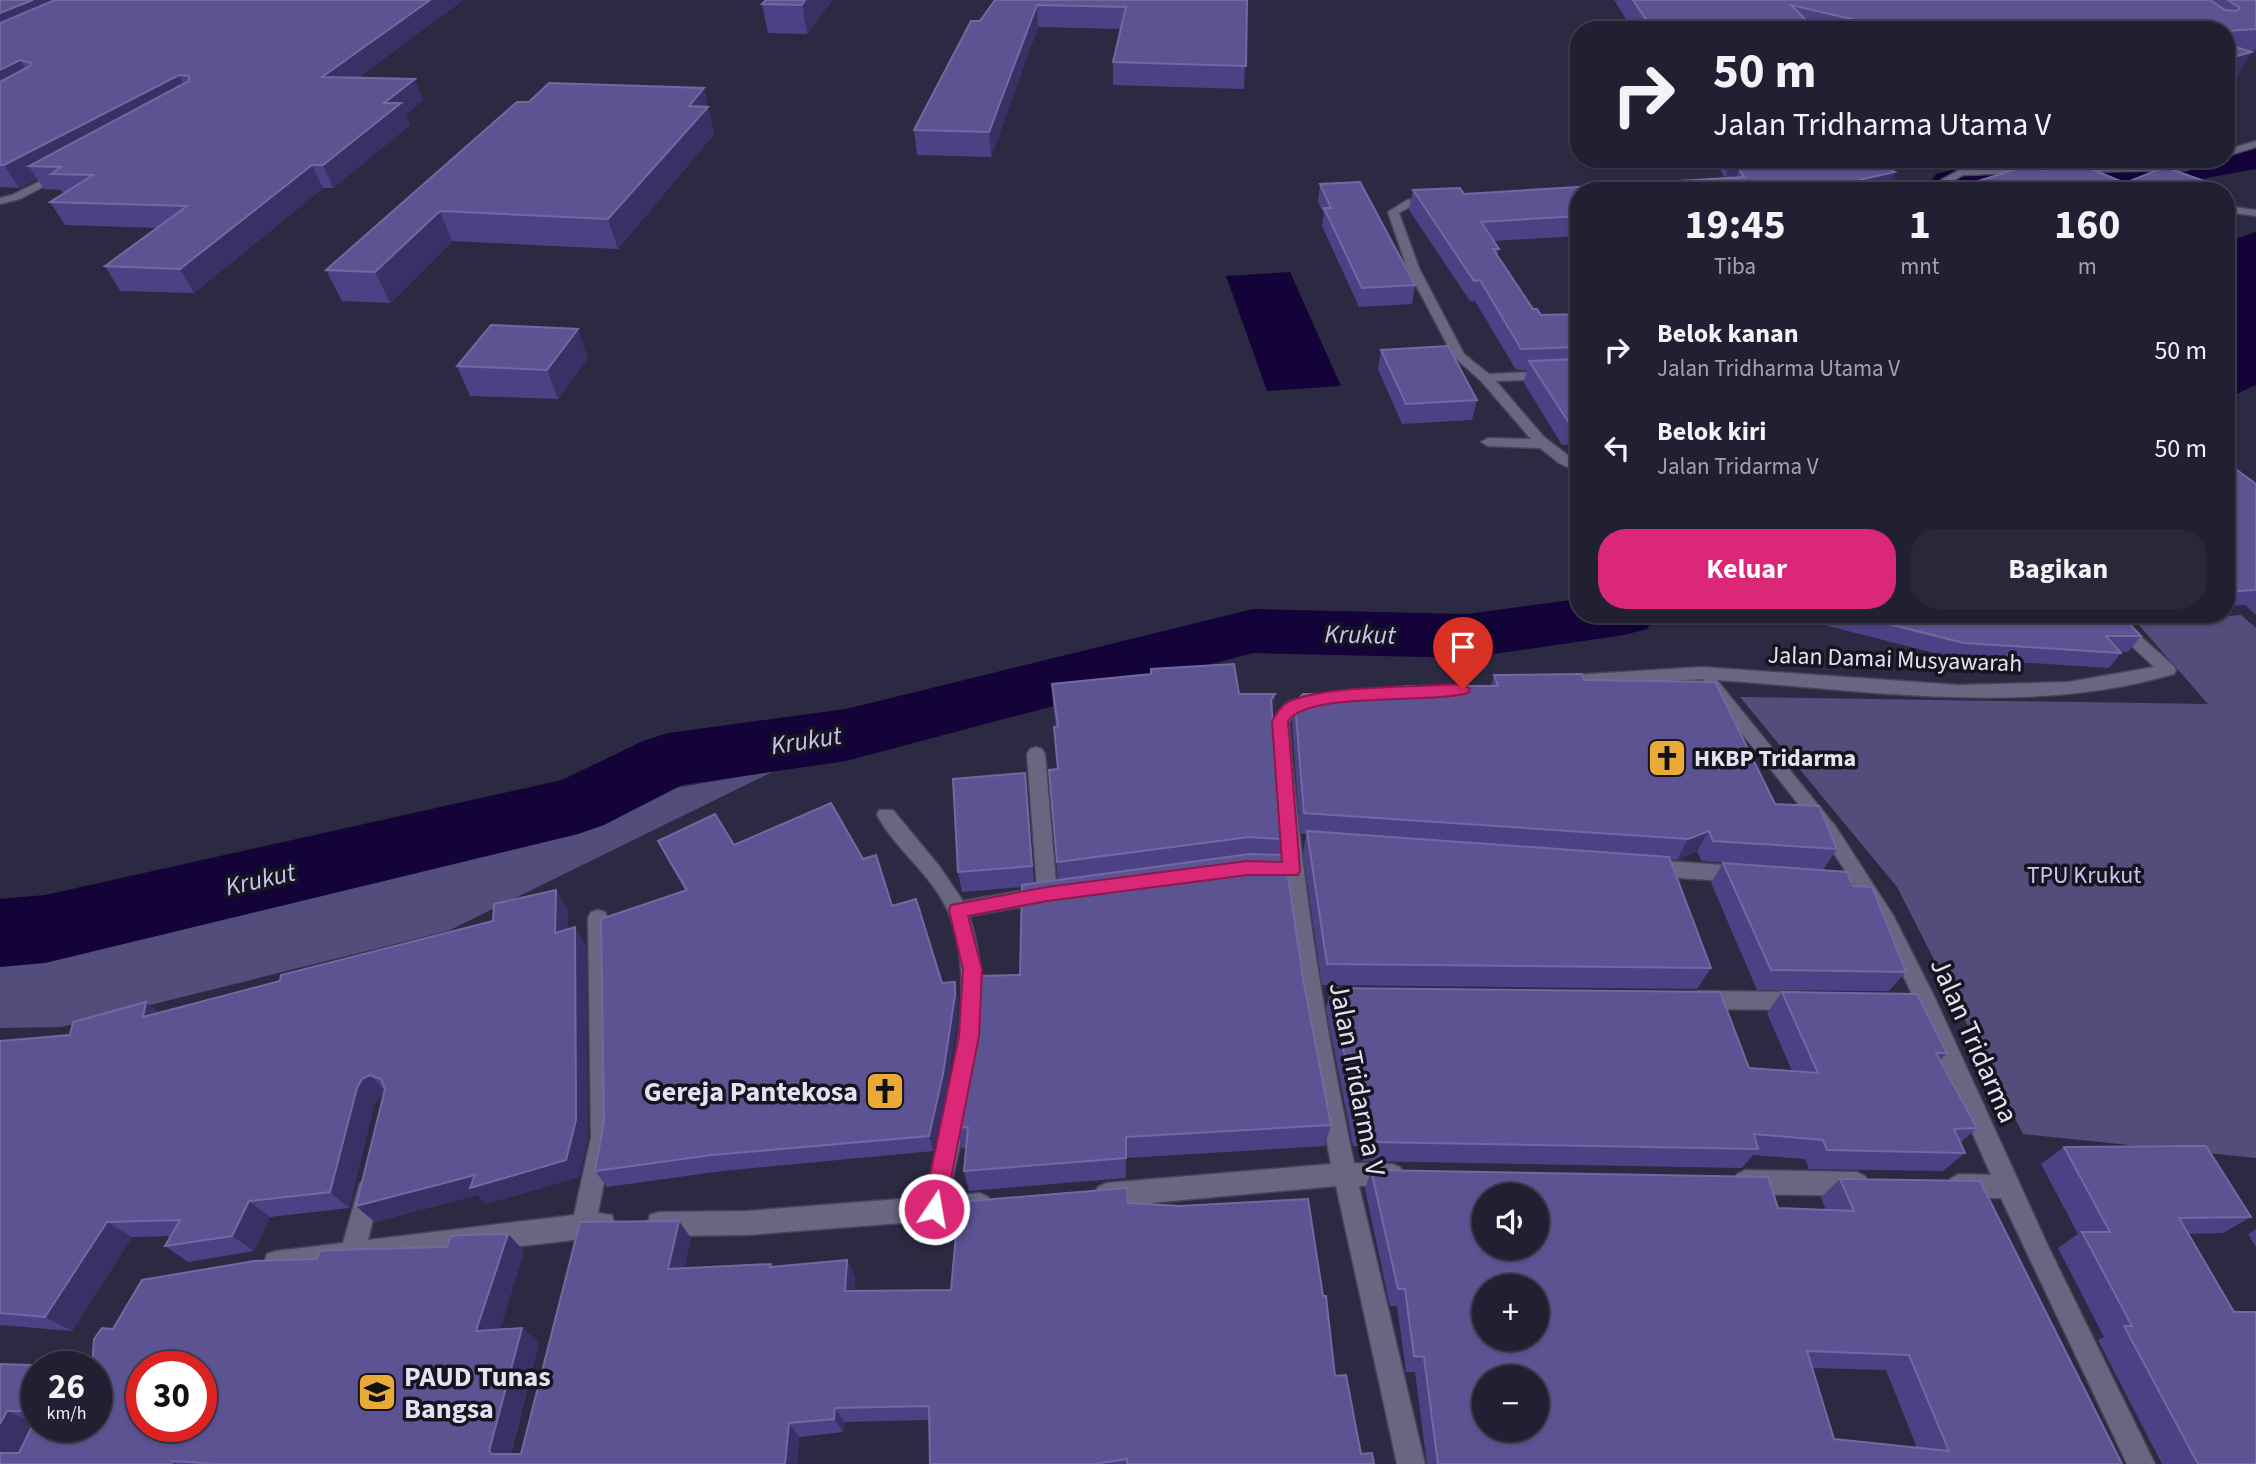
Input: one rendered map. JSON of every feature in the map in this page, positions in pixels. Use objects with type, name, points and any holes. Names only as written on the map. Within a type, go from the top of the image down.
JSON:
[{"type":"street","points":[[2235,150],[2256,144]]},
{"type":"street","points":[[0,201],[16,197],[76,165]]},
{"type":"street","points":[[2054,169],[2120,168]]},
{"type":"street","points":[[1943,182],[1961,172],[2040,170]]},
{"type":"street","points":[[1444,199],[1410,202],[1393,212],[1413,268],[1459,356],[1486,378],[1542,444],[1570,464]]},
{"type":"street","points":[[2235,210],[2256,213]]},
{"type":"street","points":[[1486,378],[1570,374]]},
{"type":"street","points":[[1488,442],[1542,444]]},
{"type":"street","name":"Jalan Damai Musyawarah","points":[[1702,673],[1959,691],[2067,688],[2168,670],[2115,623]]},
{"type":"street","points":[[1557,682],[1702,673]]},
{"type":"street","name":"Jalan Tridarma","points":[[1702,673],[1821,821],[1864,883],[1927,1003],[2008,1187],[2141,1464]]},
{"type":"street","name":"Jalan Tridarma V","points":[[1411,1464],[1344,1174],[1311,997],[1280,869],[1291,844],[1280,721],[1293,706],[1327,698],[1449,690]]},
{"type":"street","points":[[958,910],[1054,893],[1036,754]]},
{"type":"street","points":[[886,815],[958,910],[972,969],[969,1036],[934,1209]]},
{"type":"street","points":[[1291,844],[1314,843]]},
{"type":"street","points":[[1625,866],[1761,876]]},
{"type":"street","points":[[1841,881],[1864,883]]},
{"type":"street","points":[[577,1251],[602,1137],[598,919]]},
{"type":"street","points":[[1311,997],[1335,997]]},
{"type":"street","points":[[1676,1000],[1816,1001]]},
{"type":"street","points":[[1900,1002],[1927,1003]]},
{"type":"street","points":[[353,1252],[372,1172]]},
{"type":"street","points":[[1084,1197],[1344,1174],[1413,1175]]},
{"type":"street","points":[[1717,1181],[1883,1185]]},
{"type":"street","points":[[1939,1186],[2008,1187]]},
{"type":"street","points":[[246,1268],[584,1224],[747,1223],[1002,1203]]},
{"type":"green space","name":"TPU Krukut","points":[[2241,615],[2256,628],[2256,1158],[2023,1134],[1897,887],[1740,697],[2208,704],[2138,624],[2235,623],[2235,616]]},
{"type":"green space","points":[[774,771],[448,931],[61,1027],[0,1028],[0,903]]},
{"type":"shaded area","points":[[2256,232],[2256,385],[2235,395],[2235,239]]},
{"type":"shaded area","points":[[1290,272],[1341,386],[1267,391],[1226,276]]},
{"type":"building","points":[[0,0],[33,0],[0,13]]},
{"type":"building","points":[[55,0],[430,0],[322,77],[415,79],[384,103],[401,103],[323,165],[312,165],[180,269],[105,266],[187,206],[50,202],[93,175],[51,174],[61,167],[29,166],[189,81],[189,76],[179,75],[0,165],[0,82],[31,63],[20,60],[0,70],[0,23]]},
{"type":"building","points":[[766,0],[805,0],[802,5],[762,4]]},
{"type":"building","points":[[995,0],[1247,0],[1246,66],[1113,62],[1126,7],[1037,5],[989,132],[914,130],[971,21],[980,21]]},
{"type":"building","points":[[1633,0],[2210,0],[2225,10],[2237,11],[2240,8],[2228,0],[2256,0],[2256,29],[2235,30],[2235,21],[1860,21],[1791,5],[1807,21],[1647,21]]},
{"type":"building","points":[[2235,47],[2252,52],[2235,57]]},
{"type":"building","points":[[549,83],[704,88],[689,106],[708,107],[608,219],[440,211],[375,272],[326,270],[517,102],[529,102]]},
{"type":"building","points":[[1887,168],[1895,172],[1850,182],[1662,182],[1744,177],[1739,169]]},
{"type":"building","points":[[2020,168],[2089,168],[2123,182],[1975,182]]},
{"type":"building","points":[[2162,168],[2207,182],[2128,182]]},
{"type":"building","points":[[1360,182],[1415,285],[1362,288],[1324,208],[1331,208],[1320,184]]},
{"type":"building","points":[[1460,188],[1464,194],[1570,188],[1570,216],[1481,222],[1499,249],[1493,249],[1533,309],[1537,309],[1541,315],[1570,314],[1570,347],[1521,349],[1480,280],[1474,281],[1413,190]]},
{"type":"building","points":[[491,325],[578,329],[547,370],[457,366]]},
{"type":"building","points":[[1448,346],[1477,400],[1406,404],[1381,350]]},
{"type":"building","points":[[1570,359],[1570,423],[1569,423],[1529,361]]},
{"type":"building","points":[[2235,469],[2256,484],[2256,590],[2235,591]]},
{"type":"building","points":[[1885,623],[2129,623],[2141,636],[2106,636],[2121,653],[1964,643]]},
{"type":"building","points":[[1234,664],[1239,694],[1275,694],[1271,700],[1282,839],[1249,837],[1057,862],[1049,770],[1058,769],[1054,727],[1058,726],[1052,684],[1151,674],[1151,669]]},
{"type":"building","points":[[1582,674],[1584,680],[1715,682],[1775,804],[1819,806],[1837,849],[1713,841],[1709,831],[1688,839],[1304,813],[1295,702],[1303,694],[1406,695],[1404,686],[1498,686],[1494,675]]},
{"type":"building","points":[[1025,773],[1032,866],[958,872],[953,779]]},
{"type":"building","points":[[831,803],[863,859],[876,855],[892,906],[916,899],[942,983],[955,982],[943,1074],[929,1136],[712,1155],[595,1171],[604,1121],[601,919],[687,890],[658,841],[715,814],[734,845]]},
{"type":"building","points":[[1307,831],[1669,857],[1711,968],[1327,964]]},
{"type":"building","points":[[1250,854],[1285,855],[1303,979],[1331,1125],[1126,1137],[1126,1158],[964,1171],[968,1127],[957,1128],[976,1033],[980,976],[1020,975],[1022,885]]},
{"type":"building","points":[[1723,863],[1847,872],[1853,886],[1872,887],[1906,972],[1771,970]]},
{"type":"building","points":[[556,890],[555,933],[575,927],[576,1120],[566,1160],[470,1188],[475,1175],[356,1206],[385,1089],[381,1079],[370,1075],[362,1079],[357,1088],[330,1192],[249,1201],[232,1236],[165,1246],[180,1220],[107,1222],[45,1317],[0,1313],[0,1041],[70,1035],[73,1022],[146,1002],[143,1017],[280,981],[281,975],[493,921],[494,904]]},
{"type":"building","points":[[1331,988],[1720,992],[1749,1068],[1818,1073],[1782,992],[1917,994],[1947,1053],[1936,1053],[1977,1128],[1954,1129],[1965,1153],[1827,1150],[1823,1140],[1754,1134],[1758,1149],[1368,1142],[1366,1126],[1359,1127]]},
{"type":"building","points":[[2206,1146],[2251,1217],[2179,1218],[2234,1312],[2256,1312],[2256,1464],[2198,1464],[2124,1326],[2132,1326],[2082,1232],[2110,1232],[2064,1147]]},
{"type":"building","points":[[1371,1170],[1768,1177],[1778,1208],[1854,1211],[1840,1179],[1980,1181],[2122,1464],[1438,1464],[1424,1357],[1414,1356],[1405,1289],[1398,1289]],"holes":[[[1807,1351],[1909,1355],[1949,1451],[1834,1439]]]},
{"type":"building","points":[[1127,1188],[1128,1203],[1180,1206],[1308,1199],[1323,1296],[1326,1296],[1335,1376],[1346,1375],[1361,1454],[1372,1453],[1374,1464],[1127,1464],[1127,1459],[1094,1464],[930,1464],[929,1406],[835,1408],[834,1419],[789,1423],[785,1464],[217,1464],[172,1461],[171,1464],[0,1464],[0,1453],[19,1453],[24,1442],[112,1442],[112,1351],[93,1351],[94,1339],[102,1328],[113,1329],[142,1280],[254,1261],[317,1259],[320,1251],[447,1247],[451,1236],[508,1234],[476,1331],[522,1328],[489,1451],[492,1454],[521,1454],[580,1222],[679,1221],[668,1269],[771,1264],[770,1267],[847,1260],[845,1291],[951,1290],[959,1202]]},
{"type":"building","points":[[0,1364],[21,1365],[21,1411],[7,1411],[0,1424]]},
{"type":"waterway","name":"Krukut","points":[[2235,163],[2256,156]]},
{"type":"waterway","name":"Krukut","points":[[1954,182],[1972,177],[2179,171],[2200,168]]},
{"type":"waterway","name":"Krukut","points":[[0,933],[45,929],[578,805],[668,760],[846,735],[1253,631],[1467,636],[1570,622]]},
{"type":"place","name":"HKBP Tridarma","points":[[1667,758]]},
{"type":"place","name":"Gereja Pantekosa","points":[[885,1091]]},
{"type":"place","name":"PAUD Tunas Bangsa","points":[[377,1392]]},
{"type":"route","points":[[934,1209],[969,1036],[972,969],[958,910],[1047,894],[1247,868],[1292,870],[1280,737],[1280,721],[1286,712],[1293,706],[1327,698],[1463,689]]}]
